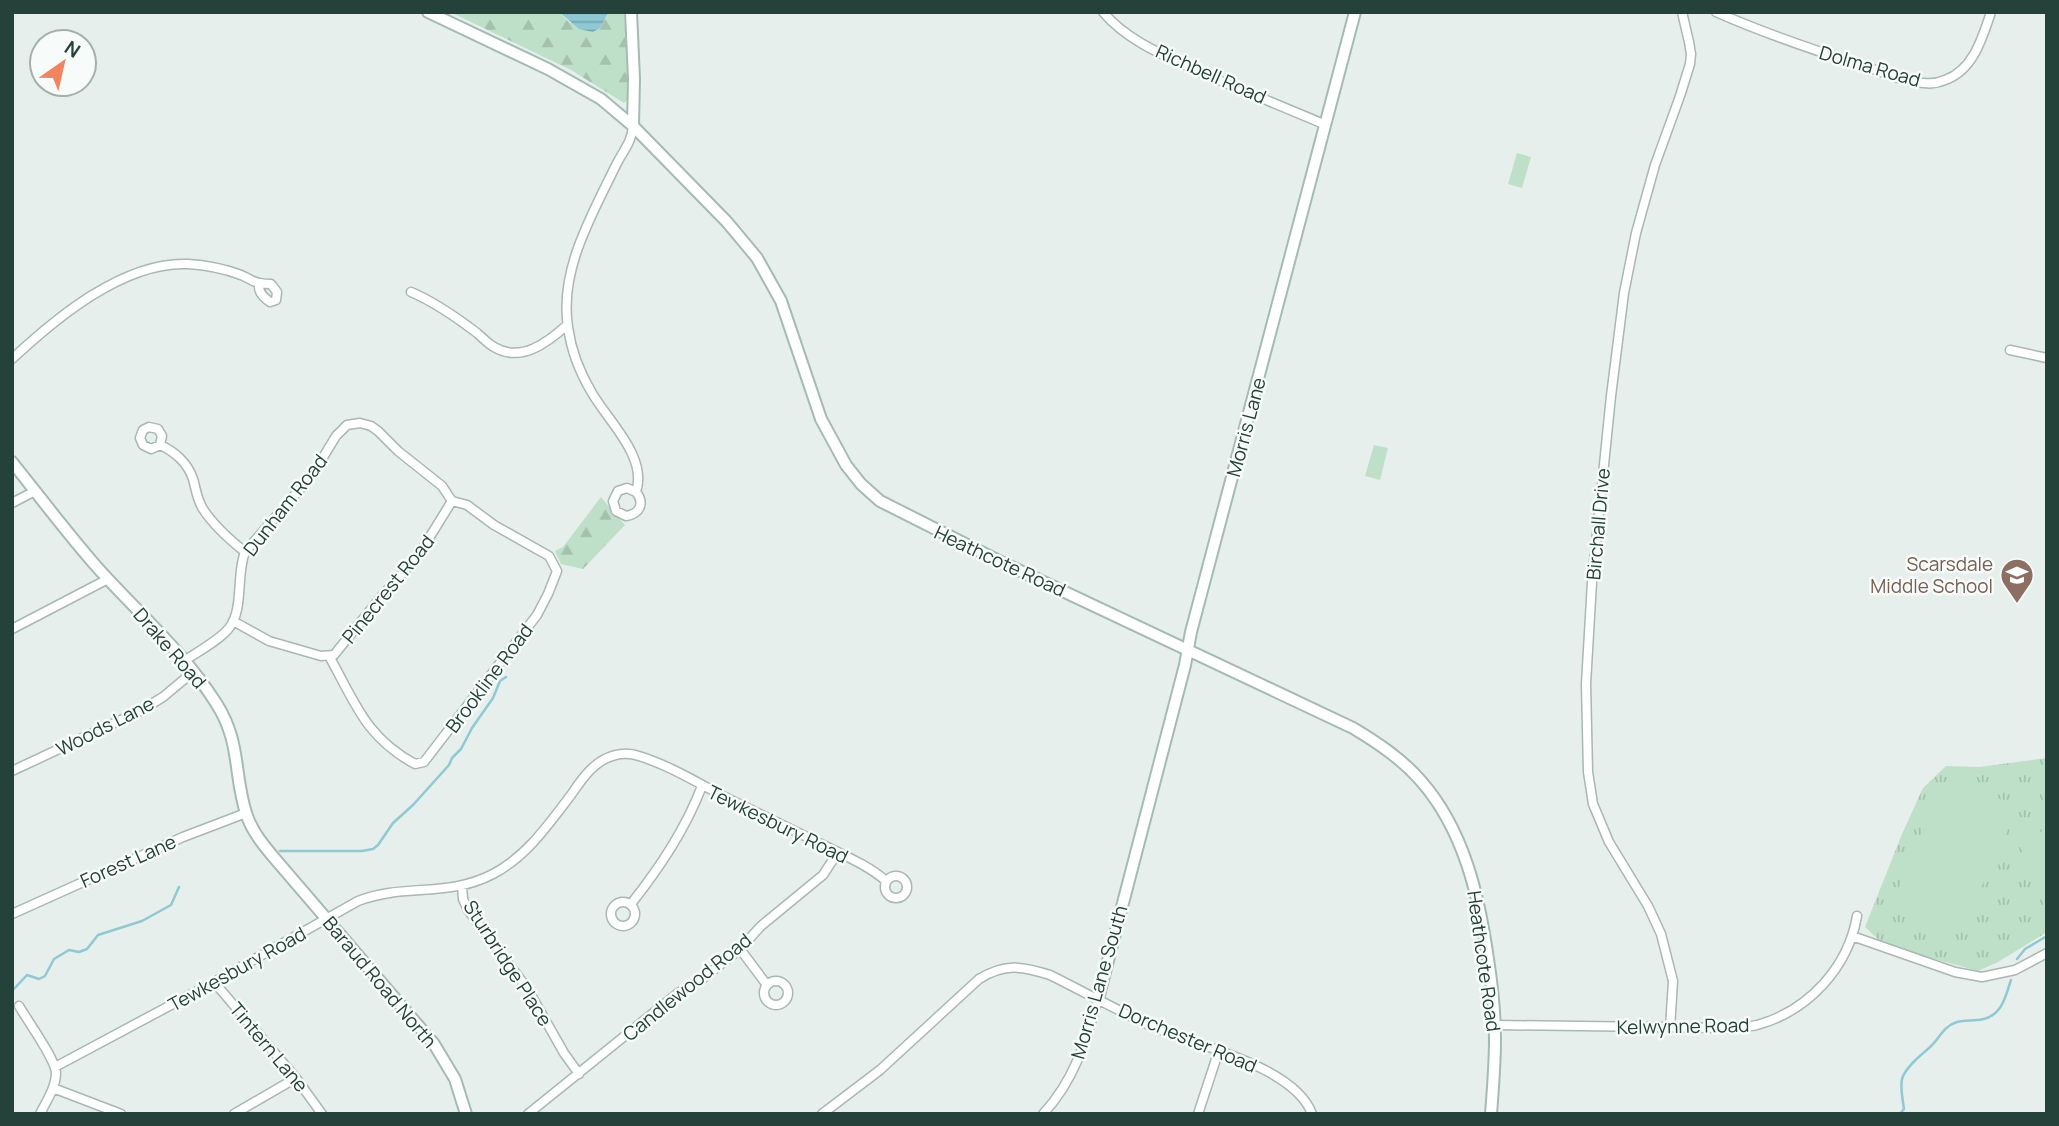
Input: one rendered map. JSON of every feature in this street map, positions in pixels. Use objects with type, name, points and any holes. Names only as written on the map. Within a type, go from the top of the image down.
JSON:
[{"type":"street","name":"Heathcote Road","points":[[428,12],[578,85],[601,99],[633,126],[727,222],[757,258],[781,301],[821,419],[846,465],[861,484],[880,501],[906,516],[1353,728],[1395,756],[1421,781],[1438,803],[1466,860],[1482,918],[1495,1025],[1491,1114]]},
{"type":"street","points":[[631,12],[635,79],[632,137],[618,161],[577,252],[571,272],[568,325],[571,343],[583,377],[620,433],[637,465],[639,483],[636,492]]},
{"type":"street","name":"Richbell Road","points":[[1103,12],[1127,34],[1172,59],[1326,125]]},
{"type":"street","name":"Morris Lane","points":[[1137,843],[1355,12]]},
{"type":"street","name":"Birchall Drive","points":[[1670,1028],[1673,981],[1661,934],[1648,906],[1609,842],[1593,804],[1588,760],[1586,684],[1593,572],[1624,293],[1642,209],[1690,64],[1691,54],[1682,12]]},
{"type":"street","name":"Dolma Road","points":[[1716,12],[1822,53],[1905,80],[1923,83],[1944,80],[1963,68],[1978,49],[1991,12]]},
{"type":"street","points":[[12,359],[59,317],[91,295],[154,269],[171,265],[204,266],[241,275],[259,284]]},
{"type":"street","points":[[411,292],[434,303],[494,347],[512,353],[530,351],[550,340],[568,325]]},
{"type":"street","points":[[2010,349],[2047,358]]},
{"type":"street","name":"Dunham Road","points":[[233,621],[236,614],[240,563],[245,552],[313,474],[336,436],[347,425],[360,423],[378,431],[398,451],[442,486],[452,501]]},
{"type":"street","points":[[160,445],[171,449],[190,471],[201,506],[209,518],[245,552]]},
{"type":"street","name":"Drake Road","points":[[12,462],[108,579],[184,661],[216,702],[230,728],[246,813],[262,842],[276,860]]},
{"type":"street","points":[[12,503],[35,491]]},
{"type":"street","name":"Brookline Road","points":[[329,656],[354,705],[372,731],[408,760],[415,764],[424,762],[537,615],[557,571],[549,556],[494,525],[467,505],[452,501]]},
{"type":"street","name":"Pinecrest Road","points":[[233,621],[269,641],[321,656],[329,656],[340,650],[381,597],[418,556],[452,501]]},
{"type":"street","points":[[12,629],[108,579]]},
{"type":"street","points":[[184,661],[225,632],[233,621]]},
{"type":"street","name":"Woods Lane","points":[[12,771],[140,711],[193,672]]},
{"type":"street","name":"Tewkesbury Road","points":[[55,1067],[358,901],[378,894],[448,889],[494,873],[523,853],[536,840],[592,768],[608,757],[627,754],[638,756],[668,768],[838,852],[886,881]]},
{"type":"street","points":[[631,904],[657,872],[680,835],[702,786]]},
{"type":"street","name":"Forest Lane","points":[[12,914],[159,848],[246,813]]},
{"type":"street","name":"Morris Lane South","points":[[1043,1114],[1062,1091],[1083,1050],[1137,843]]},
{"type":"street","name":"Candlewood Road","points":[[528,1114],[678,993],[701,980],[740,949],[761,926],[823,875],[838,852]]},
{"type":"street","name":"Baraud Road North","points":[[276,860],[434,1044],[455,1079],[466,1114]]},
{"type":"street","name":"Sturbridge Place","points":[[462,886],[463,900],[468,910],[527,988],[579,1074]]},
{"type":"street","name":"Kelwynne Road","points":[[1495,1025],[1670,1028],[1756,1026],[1783,1015],[1810,998],[1823,985],[1849,946],[1857,916]]},
{"type":"street","points":[[1853,936],[1955,972],[1982,977],[2015,970],[2047,955]]},
{"type":"street","points":[[740,949],[767,985]]},
{"type":"street","name":"Dorchester Road","points":[[822,1114],[880,1070],[979,979],[994,971],[1014,967],[1050,975],[1151,1026],[1219,1050],[1272,1074],[1290,1086],[1310,1109]]},
{"type":"street","name":"Tintern Lane","points":[[214,982],[296,1078],[322,1114]]},
{"type":"street","points":[[19,1006],[56,1072],[53,1088],[40,1114]]},
{"type":"street","points":[[1198,1114],[1219,1050]]},
{"type":"street","points":[[234,1114],[296,1078]]},
{"type":"street","points":[[53,1088],[121,1114]]},
{"type":"green space","points":[[450,12],[559,12],[570,23],[606,19],[609,12],[624,12],[629,98],[624,103],[571,70]]},
{"type":"green space","points":[[1517,153],[1531,157],[1522,188],[1508,184]]},
{"type":"green space","points":[[1374,445],[1388,448],[1380,480],[1365,476]]},
{"type":"green space","points":[[601,497],[625,525],[583,569],[561,564],[555,551],[563,547]]},
{"type":"green space","points":[[2047,758],[2047,932],[1978,971],[1880,941],[1865,927],[1923,788],[1946,766],[1979,767]]},
{"type":"green space","points":[[1948,776],[2017,807],[1961,933],[1892,903]]},
{"type":"green space","points":[[2047,828],[2047,890],[2019,846]]},
{"type":"water","points":[[559,12],[609,12],[600,28],[593,32],[579,29]]},
{"type":"waterway","points":[[280,851],[373,849],[393,823],[449,765],[493,698],[500,681],[506,677]]},
{"type":"waterway","points":[[12,991],[27,975],[39,979],[45,976],[54,959],[69,950],[79,952],[87,949],[98,935],[142,921],[171,905],[179,887]]},
{"type":"waterway","points":[[2017,959],[2025,949],[2047,936]]},
{"type":"waterway","points":[[1900,1114],[1904,1109],[1902,1080],[1908,1068],[1952,1024],[1985,1019],[1994,1014],[2003,1003],[2011,980]]},
{"type":"place","name":"Scarsdale Middle School","points":[[2017,605]]}]
